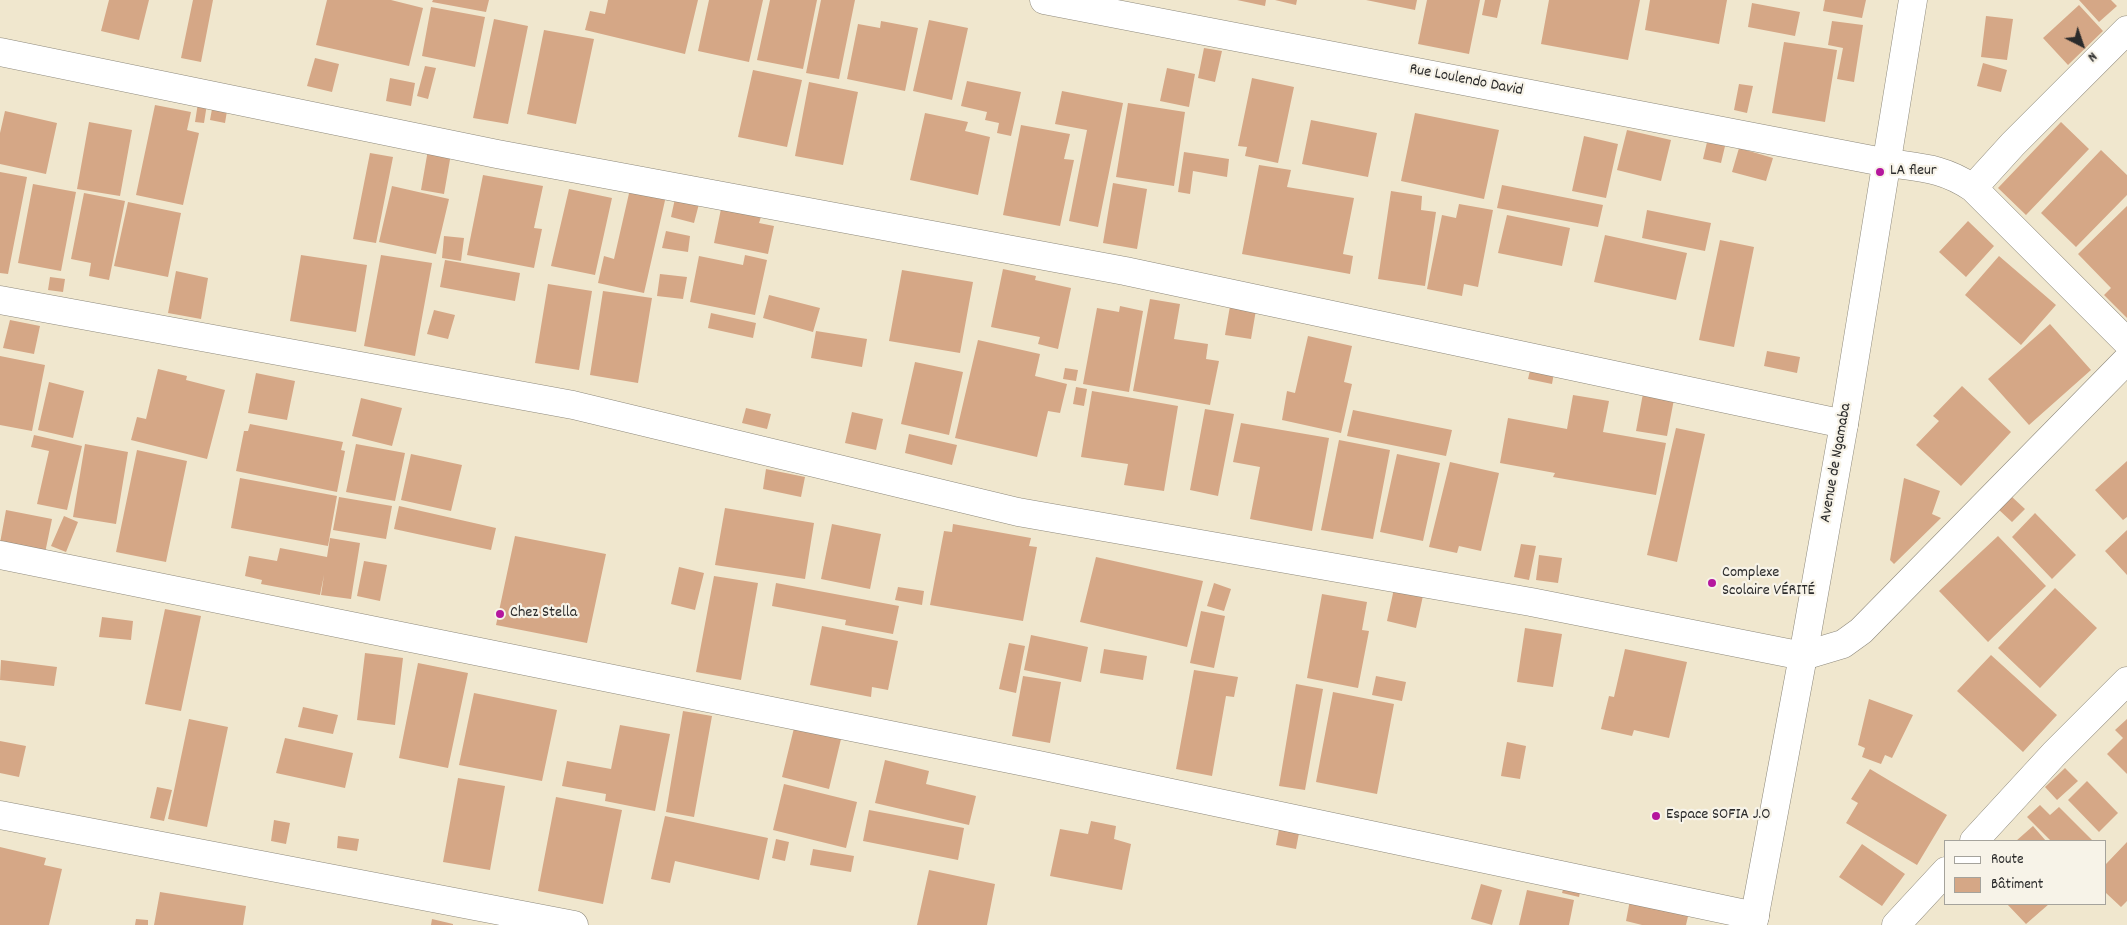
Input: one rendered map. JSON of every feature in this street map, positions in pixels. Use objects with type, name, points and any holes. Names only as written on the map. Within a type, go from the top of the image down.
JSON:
[{"type":"street","name":"Rue Loulendo David","points":[[1044,0],[1888,163],[1937,170],[1956,177],[1973,188],[2127,342]]},
{"type":"street","name":"Avenue de Ngamaba","points":[[1754,920],[1804,656],[1888,163],[1913,0]]},
{"type":"street","points":[[1973,188],[2013,144],[2127,30]]},
{"type":"street","points":[[0,52],[497,154],[1125,271],[1844,424]]},
{"type":"street","points":[[0,300],[573,406],[1018,512],[1531,602],[1804,656],[1843,644],[1861,631],[2127,360]]},
{"type":"street","points":[[0,555],[802,715],[1754,920]]},
{"type":"street","points":[[1975,840],[2054,754],[2127,681]]},
{"type":"street","points":[[0,815],[574,925]]},
{"type":"street","points":[[1896,925],[1944,873]]},
{"type":"building","points":[[109,0],[149,0],[139,40],[101,31]]},
{"type":"building","points":[[193,0],[213,0],[201,62],[181,58]]},
{"type":"building","points":[[327,0],[391,0],[423,8],[409,66],[316,45]]},
{"type":"building","points":[[433,0],[489,0],[486,12],[432,2]]},
{"type":"building","points":[[608,0],[698,0],[685,54],[585,30],[590,11],[605,14]]},
{"type":"building","points":[[709,0],[763,0],[749,62],[698,51]]},
{"type":"building","points":[[770,0],[817,0],[803,69],[757,60]]},
{"type":"building","points":[[821,0],[855,0],[839,79],[806,73]]},
{"type":"building","points":[[1237,0],[1266,0],[1265,6]]},
{"type":"building","points":[[1275,0],[1297,0],[1296,5]]},
{"type":"building","points":[[1366,0],[1417,0],[1415,10]]},
{"type":"building","points":[[1427,0],[1480,0],[1469,54],[1418,44]]},
{"type":"building","points":[[1485,0],[1501,0],[1497,18],[1482,15]]},
{"type":"building","points":[[1549,0],[1640,0],[1628,60],[1541,44]]},
{"type":"building","points":[[1650,0],[1727,0],[1719,44],[1645,30]]},
{"type":"building","points":[[1825,0],[1866,0],[1862,18],[1823,11]]},
{"type":"building","points":[[2079,0],[2111,0],[2117,6],[2099,22]]},
{"type":"building","points":[[1752,3],[1800,12],[1795,36],[1748,27]]},
{"type":"building","points":[[2079,5],[2103,31],[2068,65],[2043,38]]},
{"type":"building","points":[[431,7],[485,17],[475,67],[422,56]]},
{"type":"building","points":[[1986,16],[2013,19],[2007,60],[1981,57]]},
{"type":"building","points":[[494,19],[528,26],[508,124],[473,118]]},
{"type":"building","points":[[929,20],[968,28],[952,100],[913,91]]},
{"type":"building","points":[[881,21],[918,28],[905,91],[847,79],[858,24],[880,28]]},
{"type":"building","points":[[1832,21],[1863,25],[1854,82],[1837,79],[1843,48],[1828,45]]},
{"type":"building","points":[[544,30],[594,39],[576,124],[527,114]]},
{"type":"building","points":[[1784,42],[1837,50],[1825,122],[1772,113]]},
{"type":"building","points":[[1204,48],[1222,51],[1215,82],[1198,78]]},
{"type":"building","points":[[315,58],[339,64],[332,92],[307,86]]},
{"type":"building","points":[[1983,63],[2007,70],[2001,92],[1977,86]]},
{"type":"building","points":[[425,66],[436,68],[428,99],[417,96]]},
{"type":"building","points":[[1167,68],[1195,74],[1189,107],[1160,101]]},
{"type":"building","points":[[753,70],[802,80],[787,147],[738,137]]},
{"type":"building","points":[[390,78],[415,83],[411,106],[386,101]]},
{"type":"building","points":[[1252,78],[1294,87],[1278,163],[1245,156],[1247,147],[1238,146]]},
{"type":"building","points":[[967,81],[1021,92],[1011,136],[997,133],[999,123],[985,120],[987,112],[961,106]]},
{"type":"building","points":[[809,82],[858,92],[843,165],[795,156]]},
{"type":"building","points":[[1739,84],[1753,86],[1747,113],[1734,110]]},
{"type":"building","points":[[1062,91],[1123,103],[1098,227],[1069,221],[1087,130],[1055,124]]},
{"type":"building","points":[[198,103],[207,104],[204,123],[195,122]]},
{"type":"building","points":[[1128,103],[1185,112],[1174,186],[1116,177]]},
{"type":"building","points":[[155,105],[191,112],[187,130],[199,133],[183,205],[136,195]]},
{"type":"building","points":[[212,109],[227,111],[225,123],[210,120]]},
{"type":"building","points":[[5,111],[57,123],[46,174],[0,164],[0,133]]},
{"type":"building","points":[[925,113],[968,122],[965,131],[990,137],[978,195],[910,180]]},
{"type":"building","points":[[1415,113],[1499,130],[1484,199],[1401,181]]},
{"type":"building","points":[[1311,120],[1377,133],[1368,177],[1302,164]]},
{"type":"building","points":[[89,122],[132,130],[120,196],[77,189]]},
{"type":"building","points":[[2061,122],[2089,149],[2026,215],[1998,188]]},
{"type":"building","points":[[1021,125],[1070,134],[1064,159],[1074,160],[1060,226],[1003,215]]},
{"type":"building","points":[[1627,130],[1671,140],[1661,181],[1617,170]]},
{"type":"building","points":[[1584,136],[1618,144],[1606,198],[1572,191]]},
{"type":"building","points":[[1708,138],[1726,142],[1721,163],[1703,159]]},
{"type":"building","points":[[429,144],[452,148],[444,194],[421,190]]},
{"type":"building","points":[[1739,148],[1773,158],[1766,181],[1732,172]]},
{"type":"building","points":[[2101,150],[2127,175],[2127,195],[2076,247],[2041,213]]},
{"type":"building","points":[[1184,152],[1229,159],[1227,177],[1193,171],[1190,194],[1178,192]]},
{"type":"building","points":[[370,153],[393,157],[376,243],[353,239]]},
{"type":"building","points":[[1259,165],[1291,170],[1287,187],[1354,198],[1343,254],[1353,256],[1350,274],[1242,254]]},
{"type":"building","points":[[0,172],[27,177],[8,274],[0,273]]},
{"type":"building","points":[[483,175],[543,186],[534,228],[542,229],[534,268],[467,255]]},
{"type":"building","points":[[1113,183],[1147,189],[1137,249],[1103,243]]},
{"type":"building","points":[[33,184],[76,192],[61,271],[18,263]]},
{"type":"building","points":[[1502,185],[1603,205],[1598,227],[1497,208]]},
{"type":"building","points":[[392,186],[449,199],[436,254],[379,242]]},
{"type":"building","points":[[569,189],[612,198],[595,275],[551,266]]},
{"type":"building","points":[[630,189],[666,196],[644,293],[598,283],[604,256],[614,259]]},
{"type":"building","points":[[1391,191],[1422,196],[1421,210],[1436,212],[1425,286],[1378,279]]},
{"type":"building","points":[[84,193],[125,201],[109,280],[89,276],[91,263],[71,259]]},
{"type":"building","points":[[676,194],[700,200],[694,223],[671,217]]},
{"type":"building","points":[[128,202],[181,213],[168,277],[114,266]]},
{"type":"building","points":[[1459,204],[1493,210],[1478,287],[1464,284],[1462,296],[1427,289],[1442,215],[1456,218]]},
{"type":"building","points":[[2127,206],[2127,318],[2104,295],[2111,288],[2078,254]]},
{"type":"building","points":[[721,209],[761,217],[759,223],[774,226],[768,254],[714,243]]},
{"type":"building","points":[[1647,210],[1711,223],[1705,251],[1642,238]]},
{"type":"building","points":[[1507,215],[1570,228],[1562,266],[1498,253]]},
{"type":"building","points":[[1968,221],[1994,246],[1966,277],[1939,252]]},
{"type":"building","points":[[666,231],[690,236],[688,252],[662,248]]},
{"type":"building","points":[[1605,235],[1687,253],[1676,300],[1594,282]]},
{"type":"building","points":[[444,236],[464,238],[461,261],[442,258]]},
{"type":"building","points":[[1720,240],[1754,247],[1734,347],[1699,340]]},
{"type":"building","points":[[301,255],[367,265],[356,332],[290,321]]},
{"type":"building","points":[[381,255],[432,263],[415,356],[364,346]]},
{"type":"building","points":[[745,255],[767,260],[755,315],[690,302],[699,256],[743,265]]},
{"type":"building","points":[[1999,256],[2056,305],[2021,345],[1965,295]]},
{"type":"building","points":[[445,260],[520,273],[515,301],[440,287]]},
{"type":"building","points":[[1003,269],[1036,276],[1035,280],[1071,288],[1058,349],[1038,344],[1040,337],[991,327]]},
{"type":"building","points":[[902,270],[973,282],[960,353],[889,341]]},
{"type":"building","points":[[176,271],[208,278],[201,319],[168,313]]},
{"type":"building","points":[[660,274],[687,277],[683,299],[657,296]]},
{"type":"building","points":[[50,277],[65,279],[63,292],[48,290]]},
{"type":"building","points":[[548,284],[592,291],[579,370],[535,363]]},
{"type":"building","points":[[603,291],[652,298],[638,383],[590,375]]},
{"type":"building","points":[[769,295],[820,308],[813,332],[763,318]]},
{"type":"building","points":[[1150,299],[1180,304],[1174,339],[1208,344],[1206,359],[1219,361],[1210,405],[1133,391]]},
{"type":"building","points":[[1120,306],[1143,311],[1129,392],[1083,384],[1097,308],[1119,312]]},
{"type":"building","points":[[1230,306],[1256,310],[1251,339],[1225,335]]},
{"type":"building","points":[[434,310],[455,315],[448,339],[427,334]]},
{"type":"building","points":[[711,313],[756,323],[753,338],[708,328]]},
{"type":"building","points":[[10,320],[40,326],[34,354],[3,348]]},
{"type":"building","points":[[2050,324],[2091,370],[2029,425],[1988,379]]},
{"type":"building","points":[[816,331],[867,339],[862,367],[811,358]]},
{"type":"building","points":[[1308,336],[1352,346],[1344,382],[1352,384],[1341,433],[1282,420],[1287,391],[1295,393]]},
{"type":"building","points":[[978,340],[1040,354],[1035,376],[1067,384],[1060,413],[1048,411],[1037,457],[955,438]]},
{"type":"building","points":[[1767,351],[1800,357],[1797,373],[1764,366]]},
{"type":"building","points":[[0,356],[45,365],[32,431],[0,425]]},
{"type":"building","points":[[915,362],[963,372],[949,435],[901,424]]},
{"type":"building","points":[[1532,362],[1555,367],[1552,384],[1528,379]]},
{"type":"building","points":[[1065,368],[1078,370],[1076,381],[1063,379]]},
{"type":"building","points":[[158,369],[187,376],[186,380],[225,390],[207,459],[131,440],[137,417],[146,419]]},
{"type":"building","points":[[256,373],[295,381],[287,420],[248,413]]},
{"type":"building","points":[[49,382],[84,391],[73,438],[38,430]]},
{"type":"building","points":[[1962,386],[2011,432],[1961,486],[1916,445],[1939,421],[1933,416]]},
{"type":"building","points":[[1076,387],[1087,389],[1084,406],[1073,404]]},
{"type":"building","points":[[1644,388],[1675,394],[1667,436],[1636,431]]},
{"type":"building","points":[[1092,391],[1178,406],[1164,491],[1124,485],[1128,464],[1081,457]]},
{"type":"building","points":[[1573,395],[1609,401],[1603,432],[1666,443],[1656,495],[1553,477],[1555,473],[1500,463],[1508,418],[1567,429]]},
{"type":"building","points":[[361,398],[402,408],[392,446],[352,436]]},
{"type":"building","points":[[746,408],[771,414],[767,429],[742,423]]},
{"type":"building","points":[[1205,409],[1234,414],[1218,496],[1190,490]]},
{"type":"building","points":[[1353,410],[1452,430],[1446,456],[1347,436]]},
{"type":"building","points":[[852,412],[883,419],[876,450],[845,443]]},
{"type":"building","points":[[1241,423],[1329,438],[1312,531],[1250,519],[1260,467],[1233,462]]},
{"type":"building","points":[[250,424],[343,442],[341,450],[345,451],[337,492],[236,471],[244,431],[248,431]]},
{"type":"building","points":[[1676,428],[1705,434],[1677,562],[1647,555]]},
{"type":"building","points":[[909,434],[957,445],[952,465],[905,453]]},
{"type":"building","points":[[34,435],[82,446],[67,510],[37,504],[49,451],[31,447]]},
{"type":"building","points":[[1339,440],[1390,450],[1373,539],[1321,530]]},
{"type":"building","points":[[85,444],[128,452],[116,524],[73,517]]},
{"type":"building","points":[[356,444],[405,453],[395,501],[346,492]]},
{"type":"building","points":[[137,450],[187,461],[166,562],[116,552]]},
{"type":"building","points":[[411,454],[462,465],[451,511],[401,500]]},
{"type":"building","points":[[1397,454],[1440,463],[1423,541],[1380,532]]},
{"type":"building","points":[[2127,461],[2127,517],[2123,520],[2095,490]]},
{"type":"building","points":[[1450,462],[1499,473],[1481,551],[1459,546],[1457,553],[1429,547]]},
{"type":"building","points":[[766,469],[805,477],[801,497],[763,489]]},
{"type":"building","points":[[240,478],[337,496],[328,546],[231,528]]},
{"type":"building","points":[[1904,478],[1940,491],[1932,514],[1941,518],[1894,564],[1890,560]]},
{"type":"building","points":[[2011,496],[2025,509],[2012,522],[1998,509]]},
{"type":"building","points":[[339,497],[392,506],[386,539],[333,530]]},
{"type":"building","points":[[399,506],[496,528],[491,550],[394,529]]},
{"type":"building","points":[[725,508],[814,523],[805,579],[715,565]]},
{"type":"building","points":[[6,510],[52,519],[45,553],[0,543]]},
{"type":"building","points":[[2035,513],[2076,555],[2052,579],[2012,537]]},
{"type":"building","points":[[64,516],[78,522],[66,552],[51,546]]},
{"type":"building","points":[[832,524],[881,534],[870,589],[821,579]]},
{"type":"building","points":[[953,524],[1031,538],[1029,546],[1037,547],[1023,621],[930,605],[944,531],[952,532]]},
{"type":"building","points":[[2127,530],[2127,575],[2105,551]]},
{"type":"building","points":[[515,536],[606,554],[587,643],[496,625]]},
{"type":"building","points":[[1998,536],[2046,586],[1988,642],[1939,591]]},
{"type":"building","points":[[330,538],[360,543],[351,599],[321,595],[324,575],[320,595],[261,584],[262,580],[245,576],[249,556],[277,561],[280,548],[327,557]]},
{"type":"building","points":[[1521,544],[1536,546],[1529,580],[1514,577]]},
{"type":"building","points":[[1539,555],[1562,558],[1558,583],[1536,580]]},
{"type":"building","points":[[1096,557],[1203,581],[1187,647],[1080,622]]},
{"type":"building","points":[[364,561],[387,565],[380,601],[357,596]]},
{"type":"building","points":[[679,567],[704,573],[695,610],[671,604]]},
{"type":"building","points":[[714,576],[758,583],[741,680],[696,672]]},
{"type":"building","points":[[776,583],[899,606],[893,634],[845,625],[846,620],[772,606]]},
{"type":"building","points":[[1214,583],[1231,589],[1224,611],[1207,606]]},
{"type":"building","points":[[1395,584],[1424,591],[1416,628],[1387,621]]},
{"type":"building","points":[[898,587],[924,591],[922,605],[895,600]]},
{"type":"building","points":[[2055,588],[2097,628],[2040,688],[1998,648]]},
{"type":"building","points":[[1322,594],[1367,602],[1362,630],[1369,631],[1358,688],[1307,678]]},
{"type":"building","points":[[165,609],[201,616],[181,711],[145,704]]},
{"type":"building","points":[[1201,611],[1225,616],[1214,668],[1190,663]]},
{"type":"building","points":[[102,617],[133,621],[131,640],[99,637]]},
{"type":"building","points":[[822,626],[898,641],[888,690],[872,687],[871,697],[810,685]]},
{"type":"building","points":[[1525,628],[1562,634],[1553,687],[1517,682]]},
{"type":"building","points":[[1031,635],[1088,647],[1081,682],[1024,670]]},
{"type":"building","points":[[1009,643],[1025,646],[1016,693],[999,689]]},
{"type":"building","points":[[1104,649],[1147,656],[1143,680],[1100,673]]},
{"type":"building","points":[[1625,649],[1687,662],[1669,738],[1634,730],[1632,736],[1601,729],[1609,696],[1614,697]]},
{"type":"building","points":[[365,653],[403,658],[395,725],[357,720]]},
{"type":"building","points":[[1991,655],[2057,715],[2023,752],[1957,691]]},
{"type":"building","points":[[1,660],[57,667],[54,686],[0,680]]},
{"type":"building","points":[[418,663],[468,673],[448,768],[399,758]]},
{"type":"building","points":[[1194,670],[1238,677],[1234,697],[1226,696],[1212,776],[1176,769]]},
{"type":"building","points":[[1023,676],[1061,682],[1050,743],[1012,736]]},
{"type":"building","points":[[1376,676],[1406,682],[1402,701],[1372,695]]},
{"type":"building","points":[[1296,684],[1323,689],[1305,790],[1279,786]]},
{"type":"building","points":[[1333,692],[1394,704],[1377,794],[1316,782]]},
{"type":"building","points":[[474,693],[557,710],[542,781],[459,765]]},
{"type":"building","points":[[1869,699],[1913,715],[1892,758],[1885,755],[1881,764],[1862,757],[1865,748],[1858,745]]},
{"type":"building","points":[[303,707],[338,715],[333,734],[298,727]]},
{"type":"building","points":[[683,711],[712,716],[694,817],[666,812]]},
{"type":"building","points":[[189,719],[228,727],[207,827],[168,819]]},
{"type":"building","points":[[2127,719],[2127,774],[2107,754],[2123,738],[2115,730]]},
{"type":"building","points":[[620,725],[670,734],[655,811],[605,801],[606,794],[562,786],[567,761],[611,769]]},
{"type":"building","points":[[794,728],[841,739],[829,789],[782,777]]},
{"type":"building","points":[[285,738],[353,753],[345,788],[276,773]]},
{"type":"building","points":[[0,741],[26,746],[19,777],[0,773]]},
{"type":"building","points":[[1507,742],[1526,746],[1520,779],[1501,776]]},
{"type":"building","points":[[885,760],[929,771],[926,784],[976,796],[969,825],[875,803]]},
{"type":"building","points":[[2065,768],[2078,781],[2057,800],[2045,787]]},
{"type":"building","points":[[1870,769],[1947,815],[1917,865],[1846,823],[1858,803],[1851,799]]},
{"type":"building","points":[[458,778],[505,786],[490,870],[443,862]]},
{"type":"building","points":[[2087,781],[2118,813],[2099,832],[2068,800]]},
{"type":"building","points":[[784,784],[857,802],[846,848],[773,830]]},
{"type":"building","points":[[157,787],[172,790],[164,821],[150,818]]},
{"type":"building","points":[[556,797],[622,810],[603,904],[538,891]]},
{"type":"building","points":[[2040,805],[2050,815],[2059,807],[2092,840],[2050,840],[2027,817]]},
{"type":"building","points":[[869,810],[964,828],[958,860],[863,841]]},
{"type":"building","points":[[665,816],[768,838],[759,880],[675,861],[670,883],[651,879]]},
{"type":"building","points":[[274,820],[290,823],[286,844],[271,841]]},
{"type":"building","points":[[1091,821],[1116,826],[1114,839],[1131,844],[1122,890],[1050,876],[1060,829],[1088,834]]},
{"type":"building","points":[[2033,826],[2045,840],[2017,840]]},
{"type":"building","points":[[1279,829],[1299,833],[1296,849],[1276,845]]},
{"type":"building","points":[[338,836],[359,839],[357,851],[337,848]]},
{"type":"building","points":[[776,839],[789,842],[785,861],[772,858]]},
{"type":"building","points":[[2127,842],[2127,901],[2121,907],[2107,894],[2107,863]]},
{"type":"building","points":[[1862,844],[1905,874],[1882,906],[1839,877]]},
{"type":"building","points":[[0,847],[46,858],[44,865],[62,869],[49,925],[0,925]]},
{"type":"building","points":[[813,849],[854,856],[851,872],[810,865]]},
{"type":"building","points":[[929,870],[995,884],[987,925],[917,925]]},
{"type":"building","points":[[1566,879],[1582,883],[1579,897],[1562,893]]},
{"type":"building","points":[[1481,884],[1502,890],[1492,925],[1471,919]]},
{"type":"building","points":[[1527,890],[1574,900],[1569,925],[1519,925]]},
{"type":"building","points":[[160,892],[246,906],[243,925],[154,925]]},
{"type":"building","points":[[1630,900],[1689,912],[1686,925],[1642,925],[1626,921]]},
{"type":"building","points":[[2008,905],[2048,905],[2026,924]]},
{"type":"building","points":[[136,919],[148,920],[148,925],[135,925]]},
{"type":"building","points":[[432,919],[453,924],[453,925],[431,925]]},
{"type":"place","name":"LA fleur","points":[[1880,172]]},
{"type":"place","name":"Complexe Scolaire VÉRITÉ","points":[[1712,583]]},
{"type":"place","name":"Chez Stella","points":[[500,614]]},
{"type":"place","name":"Espace SOFIA J.O","points":[[1656,816]]}]
